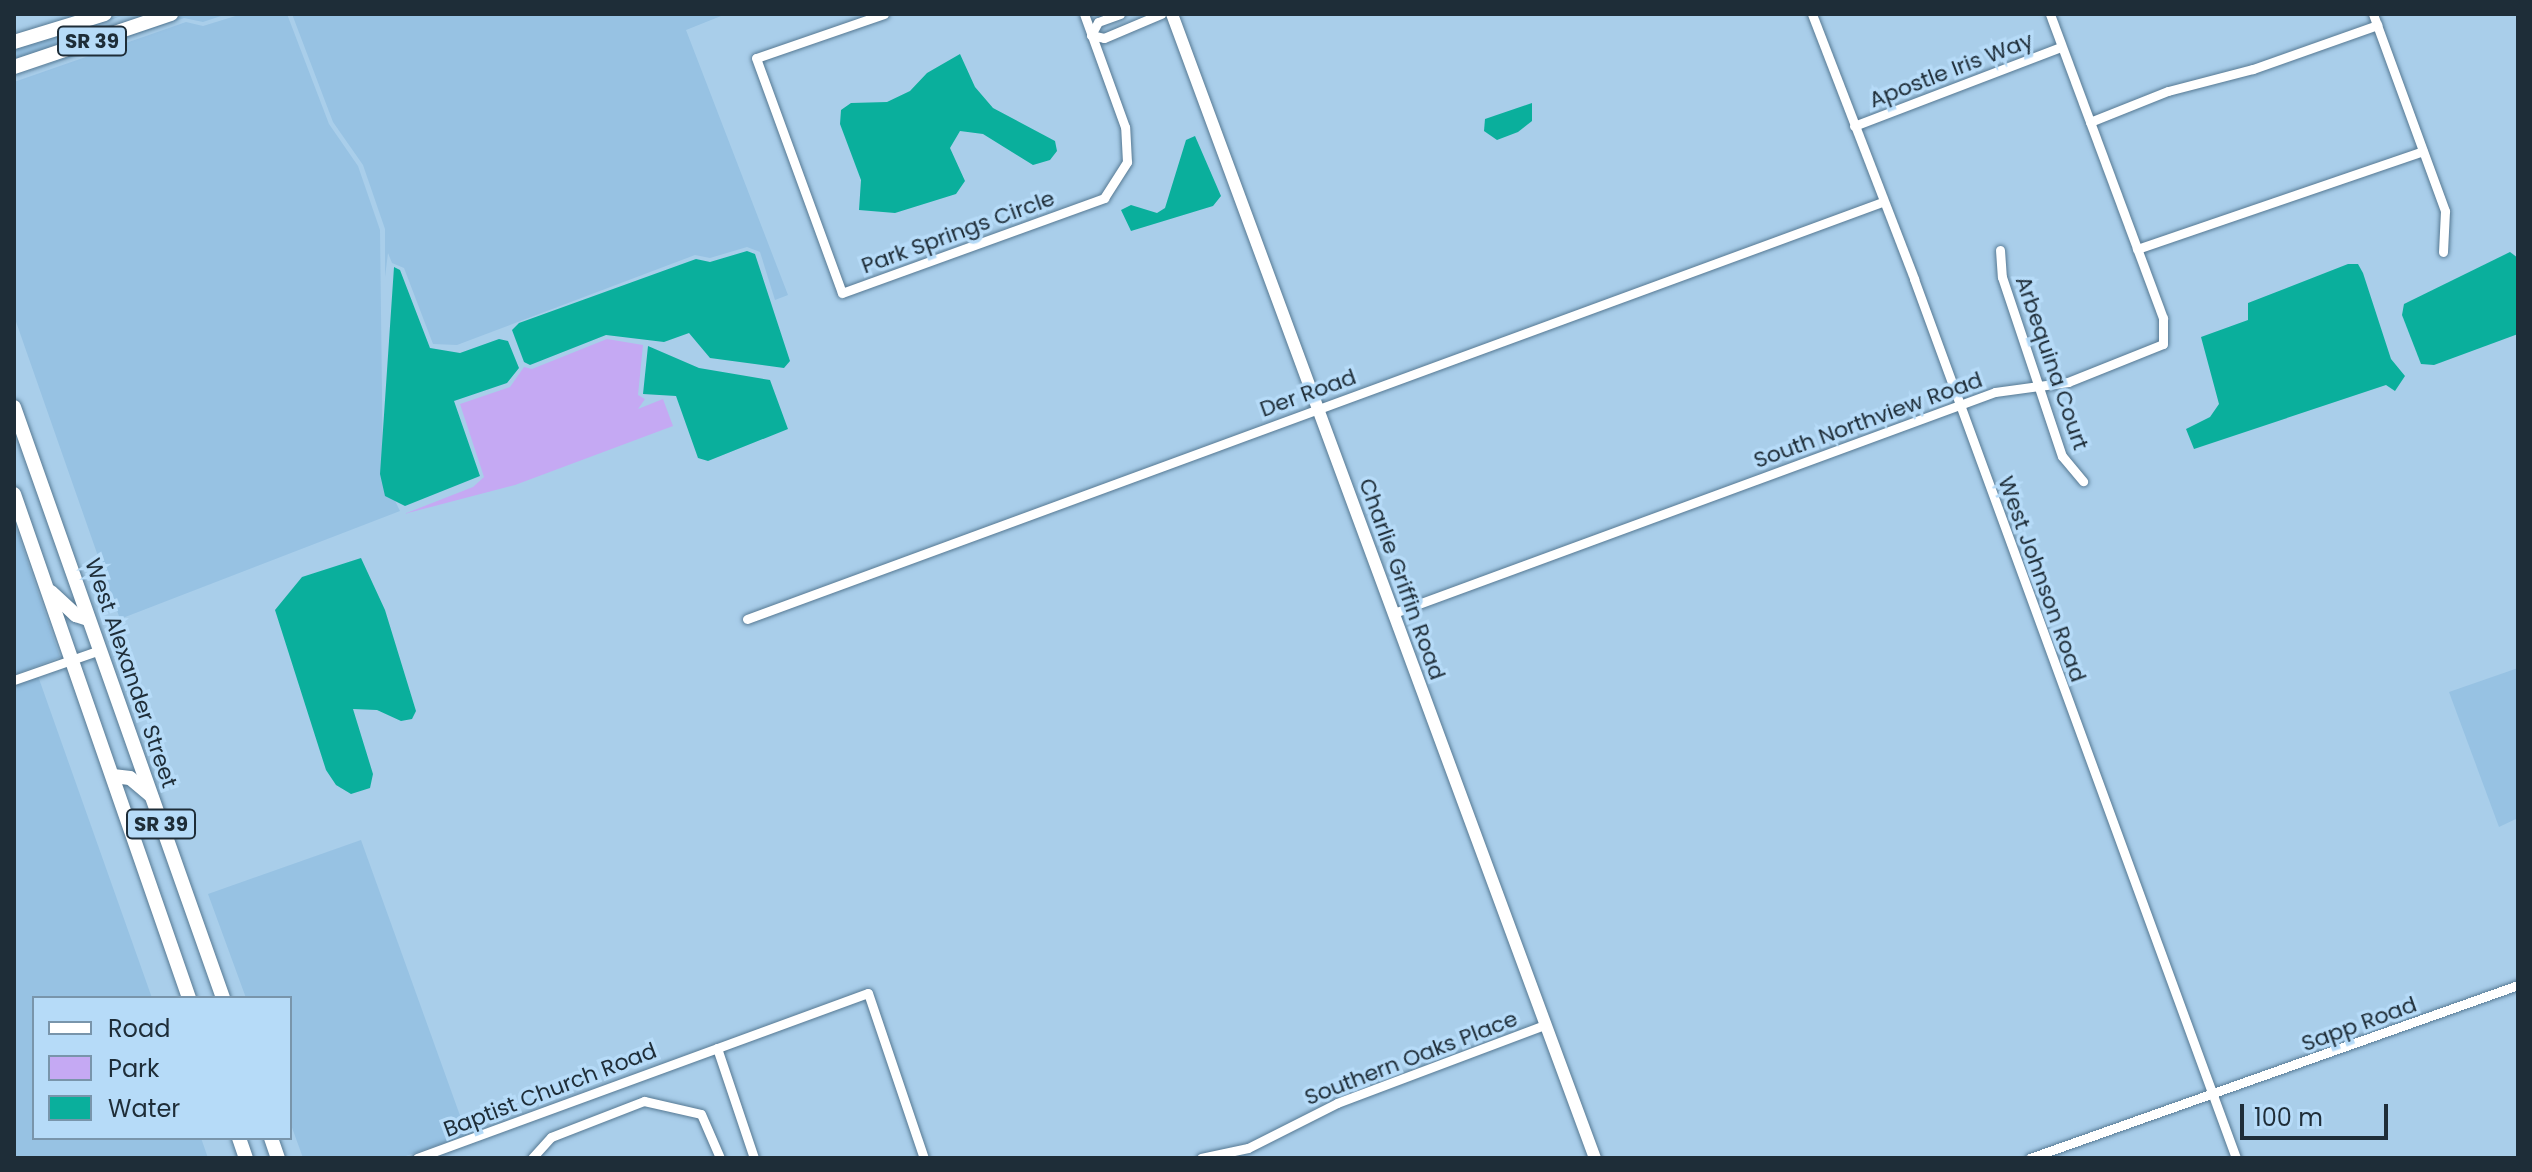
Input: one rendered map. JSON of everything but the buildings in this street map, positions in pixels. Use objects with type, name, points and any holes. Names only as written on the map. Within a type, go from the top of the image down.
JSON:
[{"type":"main road","name":"SR 39","points":[[14,42],[105,14]]},
{"type":"main road","name":"SR 39","points":[[14,67],[56,53],[76,38],[143,17],[171,14]]},
{"type":"main road","name":"West Alexander Street","points":[[14,407],[222,996]]},
{"type":"main road","name":"SR 39","points":[[14,494],[188,996]]},
{"type":"main road","points":[[47,589],[76,615],[88,619]]},
{"type":"main road","points":[[113,776],[130,778],[151,796]]},
{"type":"street","name":"Park Springs Circle","points":[[884,14],[756,58],[842,293],[1104,198],[1127,162],[1125,127],[1084,14]]},
{"type":"street","points":[[1120,14],[1098,22],[1091,35],[1104,38],[1161,14]]},
{"type":"street","name":"Charlie Griffin Road","points":[[1172,14],[1595,1158]]},
{"type":"street","name":"West Johnson Road","points":[[1812,14],[1961,405],[2236,1158]]},
{"type":"street","name":"South Northview Road","points":[[1394,613],[1995,392],[2082,377],[2163,344],[2163,318],[2050,14]]},
{"type":"street","points":[[2373,14],[2447,223],[2443,252]]},
{"type":"street","points":[[2090,122],[2168,91],[2253,69],[2377,25]]},
{"type":"street","name":"Apostle Iris Way","points":[[1854,126],[2061,47]]},
{"type":"street","points":[[2137,249],[2423,151]]},
{"type":"street","name":"Der Road","points":[[747,619],[1882,202]]},
{"type":"street","name":"Arbequina Court","points":[[2000,250],[2002,277],[2062,456],[2083,481]]},
{"type":"street","points":[[14,680],[100,650]]},
{"type":"street","name":"Sapp Road","points":[[2030,1158],[2211,1092],[2222,1093],[2518,985]]},
{"type":"street","name":"Baptist Church Road","points":[[417,1158],[868,993],[924,1158]]},
{"type":"street","name":"Southern Oaks Place","points":[[1201,1158],[1248,1148],[1337,1103],[1545,1025]]},
{"type":"street","points":[[717,1048],[754,1158]]},
{"type":"street","points":[[532,1158],[551,1137],[644,1101],[701,1114],[720,1158]]},
{"type":"street","points":[[451,1147],[454,1158]]},
{"type":"shaded area","points":[[126,14],[73,34],[53,49],[14,62],[14,48]]},
{"type":"shaded area","points":[[187,14],[227,14],[203,22],[184,18],[14,77]]},
{"type":"shaded area","points":[[242,14],[287,14],[329,124],[358,166],[380,230],[383,476],[400,511],[120,619],[14,316],[14,82],[186,22],[203,26]]},
{"type":"shaded area","points":[[292,14],[726,14],[686,30],[788,295],[775,300],[760,252],[747,247],[710,258],[695,255],[457,345],[433,344],[404,268],[392,263],[388,253],[385,277],[385,229],[363,165],[333,122]]},
{"type":"shaded area","points":[[14,522],[60,657],[14,675]]},
{"type":"shaded area","points":[[2518,668],[2518,818],[2499,827],[2449,692]]},
{"type":"shaded area","points":[[38,676],[151,996],[32,996],[32,1140],[202,1140],[208,1158],[14,1158],[14,685]]},
{"type":"shaded area","points":[[361,840],[467,1135],[400,1158],[303,1158],[292,1128],[292,996],[245,996],[208,894]]},
{"type":"green space","points":[[607,339],[643,345],[638,395],[645,399],[638,409],[663,399],[673,426],[515,485],[404,514],[473,487],[484,477],[460,404],[510,387],[524,367],[532,369]]},
{"type":"water","points":[[960,54],[975,87],[993,108],[1055,141],[1057,151],[1050,160],[1033,165],[983,134],[960,131],[950,148],[965,181],[956,194],[895,213],[859,210],[861,180],[840,124],[841,110],[851,103],[887,102],[910,91],[927,73]]},
{"type":"water","points":[[1532,103],[1532,121],[1518,132],[1497,140],[1484,131],[1485,119]]},
{"type":"water","points":[[1195,136],[1221,196],[1213,206],[1131,231],[1121,210],[1131,205],[1157,213],[1165,208],[1186,140]]},
{"type":"water","points":[[747,251],[755,254],[790,361],[784,368],[710,358],[689,333],[664,342],[606,335],[530,365],[524,362],[512,330],[519,323],[696,259],[710,262]]},
{"type":"water","points":[[2510,252],[2518,258],[2518,334],[2434,365],[2421,364],[2402,315],[2404,304]]},
{"type":"water","points":[[2348,264],[2358,264],[2363,273],[2391,359],[2405,376],[2395,391],[2386,385],[2194,449],[2186,429],[2210,417],[2219,404],[2201,337],[2248,320],[2248,303]]},
{"type":"water","points":[[394,267],[400,270],[430,348],[460,353],[499,339],[508,341],[519,368],[507,383],[454,401],[480,476],[405,506],[385,496],[380,474]]},
{"type":"water","points":[[648,346],[699,368],[770,380],[788,429],[708,461],[698,458],[676,396],[643,394]]},
{"type":"water","points":[[361,558],[385,610],[416,711],[412,719],[401,721],[377,710],[353,709],[373,774],[370,788],[351,794],[336,785],[326,770],[275,610],[302,577]]}]
